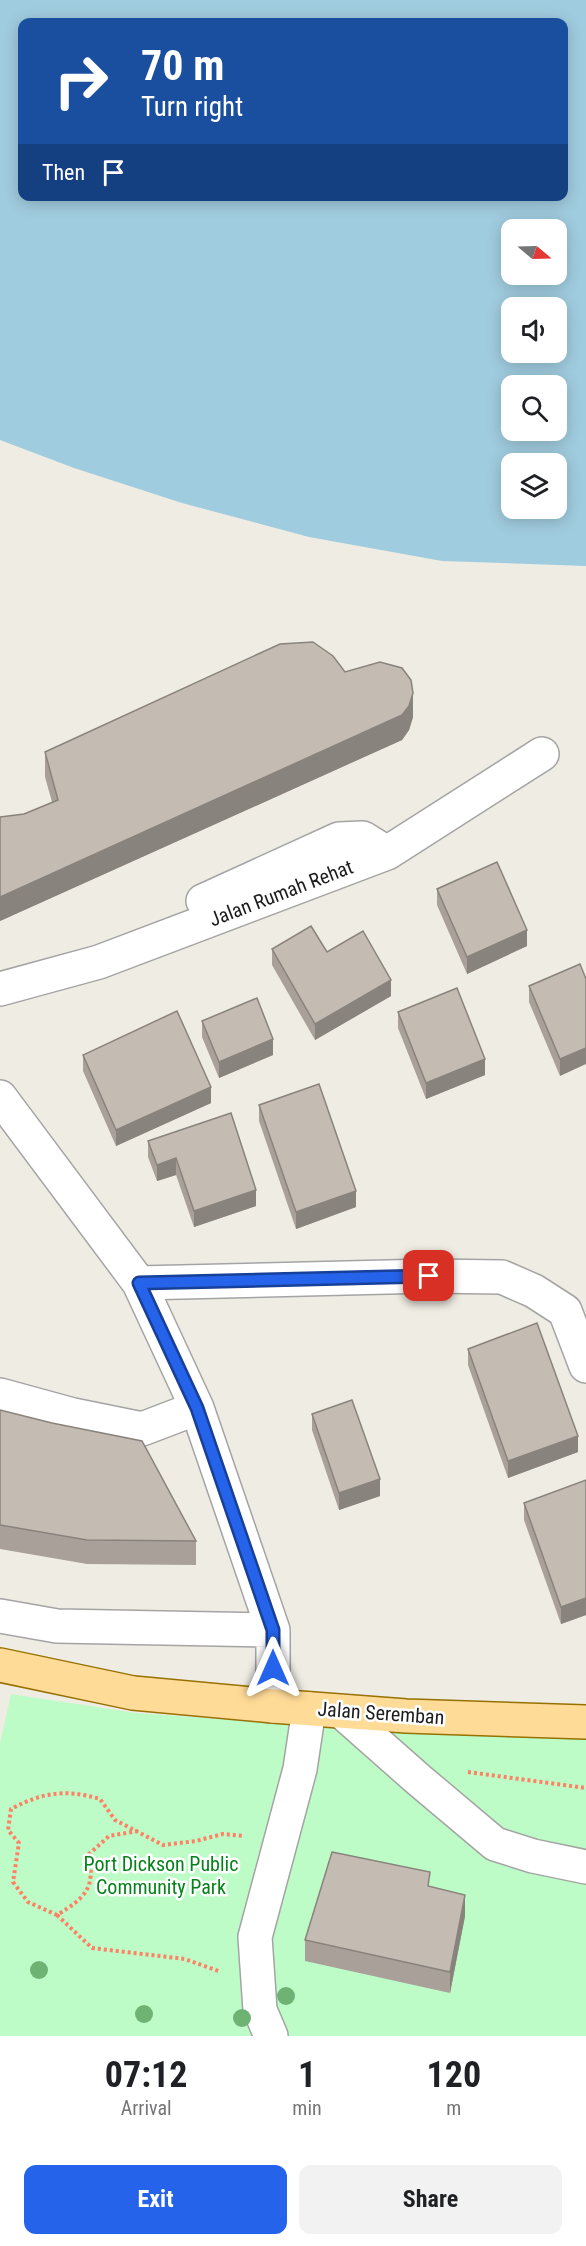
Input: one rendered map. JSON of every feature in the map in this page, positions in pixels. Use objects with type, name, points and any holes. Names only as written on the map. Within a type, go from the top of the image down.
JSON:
[{"type":"main road","name":"Jalan Seremban","points":[[0,1665],[133,1692],[273,1706],[406,1716],[586,1722]]},
{"type":"street","name":"Jalan Rumah Rehat","points":[[0,988],[99,962],[387,853],[542,754]]},
{"type":"street","points":[[0,1096],[139,1283],[197,1408],[273,1630],[273,1706]]},
{"type":"street","points":[[139,1283],[429,1276],[502,1277],[534,1292],[565,1311],[586,1366]]},
{"type":"street","points":[[0,1395],[73,1415],[142,1429],[197,1408]]},
{"type":"street","points":[[0,1616],[57,1626],[273,1630]]},
{"type":"street","points":[[271,2036],[260,2010],[255,1937],[300,1769],[309,1708]]},
{"type":"street","points":[[342,1712],[495,1844],[533,1856],[586,1867]]},
{"type":"path","points":[[464,1771],[586,1788]]},
{"type":"path","points":[[258,1981],[225,1973],[185,1959],[92,1948],[57,1915],[28,1902],[13,1882],[19,1843],[8,1830],[11,1809],[29,1799],[56,1793],[78,1792],[100,1799],[115,1820],[163,1845],[196,1841],[223,1834],[245,1836],[276,1860]]},
{"type":"path","points":[[57,1915],[76,1903],[86,1891],[93,1874],[89,1854],[109,1836],[138,1831]]},
{"type":"green space","name":"Port Dickson Public Community Park","points":[[11,1694],[136,1713],[259,1722],[586,1737],[586,2036],[0,2036],[0,1743]]},
{"type":"water","points":[[0,0],[586,0],[586,566],[442,561],[309,537],[182,503],[74,468],[0,440]]},
{"type":"building","points":[[313,642],[333,656],[345,672],[380,662],[402,668],[411,680],[413,693],[409,706],[402,715],[0,897],[0,817],[24,814],[58,800],[45,752],[280,644]]},
{"type":"building","points":[[497,862],[527,930],[467,957],[437,889]]},
{"type":"building","points":[[311,926],[327,952],[363,931],[391,980],[315,1024],[272,949]]},
{"type":"building","points":[[580,964],[586,979],[586,1048],[560,1059],[529,986]]},
{"type":"building","points":[[457,988],[485,1059],[426,1083],[398,1012]]},
{"type":"building","points":[[257,998],[273,1039],[219,1062],[202,1021]]},
{"type":"building","points":[[177,1011],[211,1087],[116,1130],[83,1055]]},
{"type":"building","points":[[319,1084],[356,1191],[296,1212],[259,1105]]},
{"type":"building","points":[[231,1113],[256,1190],[194,1211],[176,1158],[157,1165],[148,1141]]},
{"type":"building","points":[[537,1323],[578,1436],[508,1461],[468,1349]]},
{"type":"building","points":[[352,1400],[380,1479],[339,1493],[312,1414]]},
{"type":"building","points":[[0,1410],[142,1441],[196,1541],[87,1540],[0,1525]]},
{"type":"building","points":[[586,1480],[586,1598],[561,1607],[524,1503]]},
{"type":"building","points":[[332,1852],[430,1872],[428,1886],[465,1895],[450,1972],[305,1940]]},
{"type":"route","points":[[273,1668],[273,1630],[197,1408],[139,1283],[429,1276]]}]
